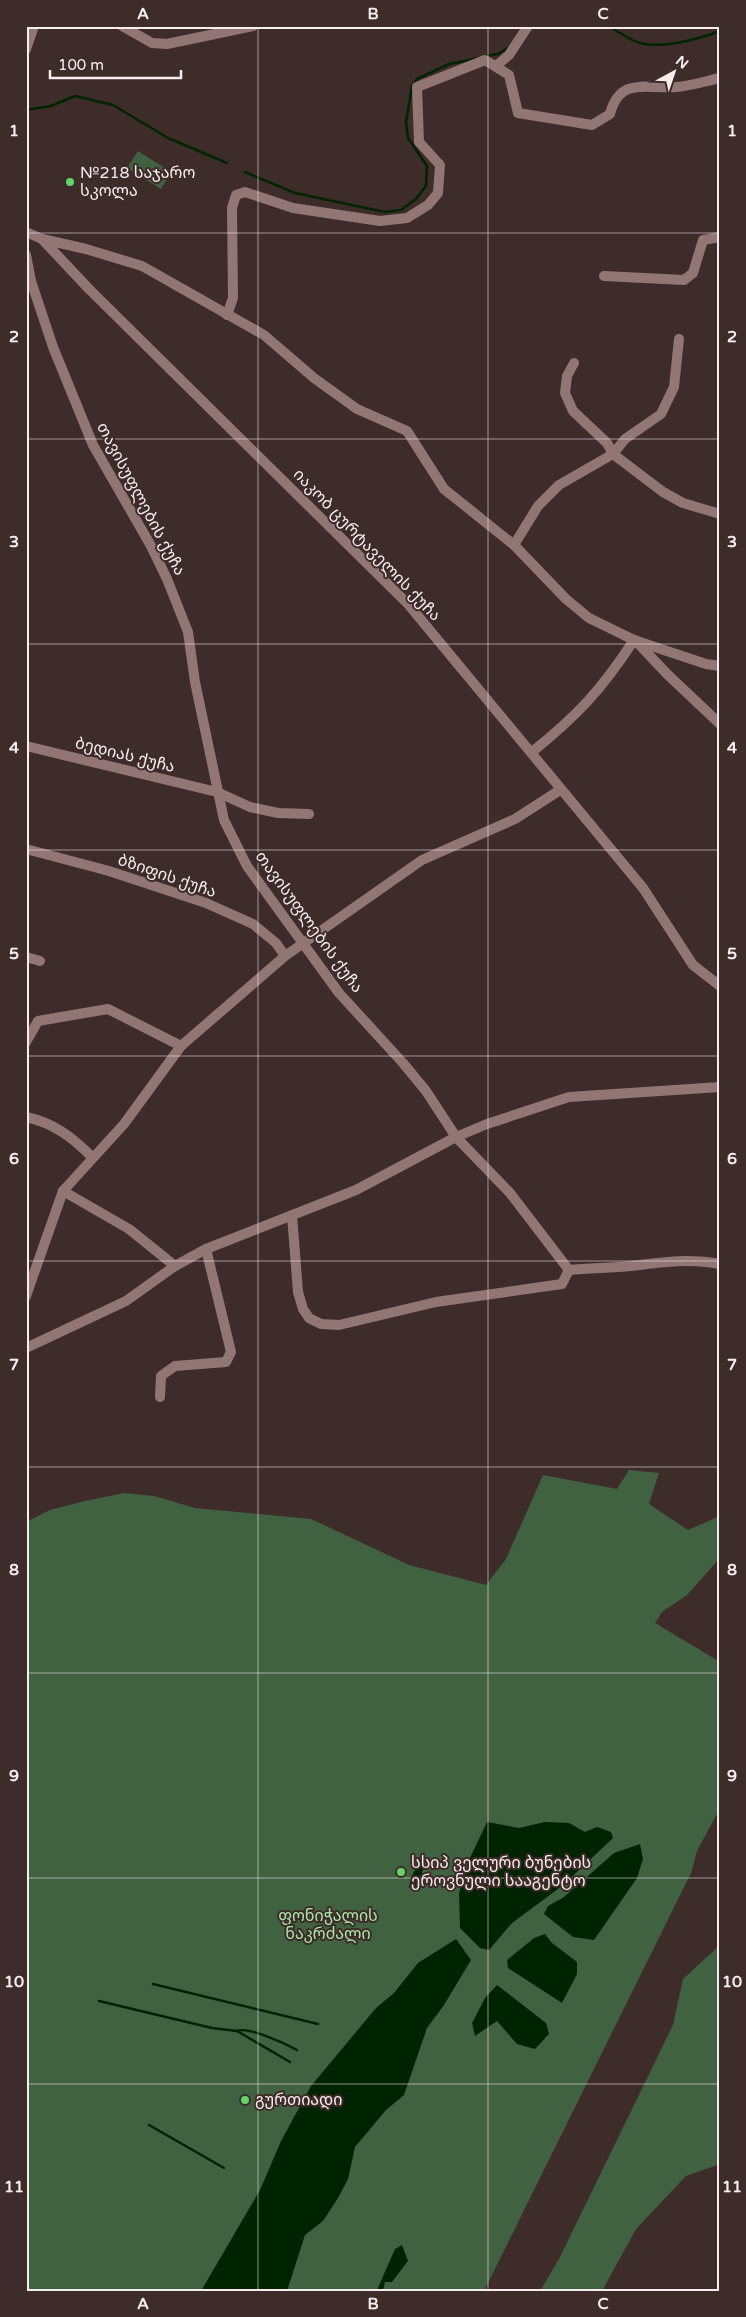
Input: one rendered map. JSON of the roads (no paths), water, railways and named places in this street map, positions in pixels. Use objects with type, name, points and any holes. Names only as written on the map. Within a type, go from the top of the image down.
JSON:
[{"type":"street","points":[[26,49],[34,26]]},
{"type":"street","points":[[122,26],[152,43],[167,44],[253,26]]},
{"type":"street","points":[[497,65],[509,55],[528,26]]},
{"type":"street","points":[[228,315],[233,298],[232,208],[236,195],[245,192],[293,208],[380,221],[408,218],[428,205],[438,193],[440,165],[419,142],[417,86],[485,60],[497,65],[509,75],[518,113],[592,125],[610,114],[612,104],[618,95],[631,87],[677,87],[720,78]]},
{"type":"street","points":[[26,232],[42,239],[86,249],[142,266],[264,335],[314,378],[357,409],[408,431],[444,489],[514,545],[566,599],[582,612],[634,640],[706,664],[720,666]]},
{"type":"street","points":[[604,276],[684,280],[693,274],[702,240],[720,237]]},
{"type":"street","name":"იაკობ ცურტაველის ქუჩა","points":[[42,239],[89,289],[408,604],[643,888],[693,965],[720,986]]},
{"type":"street","name":"თავისუფლების ქუჩა","points":[[26,255],[30,281],[53,347],[93,445],[168,579],[188,632],[194,682],[224,820],[247,866],[339,993],[426,1091],[456,1137],[510,1193],[569,1270]]},
{"type":"street","points":[[514,545],[538,506],[559,485],[613,454],[625,439],[661,414],[674,388],[679,338]]},
{"type":"street","points":[[574,363],[568,376],[565,393],[573,411],[607,443],[613,454],[663,492],[683,503],[720,514]]},
{"type":"street","points":[[532,752],[587,705],[608,680],[634,640]]},
{"type":"street","points":[[634,640],[720,724]]},
{"type":"street","name":"ბედიას ქუჩა","points":[[26,746],[217,792],[250,807],[278,813],[309,814]]},
{"type":"street","points":[[26,1296],[31,1264],[63,1191],[124,1124],[181,1046],[285,956],[422,860],[515,819],[560,790]]},
{"type":"street","name":"ბზიფის ქუჩა","points":[[26,849],[109,871],[206,903],[253,924],[276,943],[285,956]]},
{"type":"street","points":[[26,957],[40,961]]},
{"type":"street","points":[[26,1042],[38,1021],[108,1009],[181,1046]]},
{"type":"street","points":[[26,1348],[126,1301],[175,1266],[206,1249],[356,1190],[456,1137],[569,1097],[720,1087]]},
{"type":"street","points":[[26,1117],[52,1124],[74,1139],[92,1157]]},
{"type":"street","points":[[63,1191],[129,1229],[175,1266]]},
{"type":"street","points":[[292,1215],[298,1292],[303,1309],[309,1318],[321,1324],[339,1325],[436,1302],[562,1284],[569,1270],[632,1266],[667,1260],[704,1261],[720,1264]]},
{"type":"street","points":[[160,1397],[161,1376],[175,1366],[226,1362],[231,1352],[206,1249]]},
{"type":"waterway","points":[[608,26],[632,40],[649,45],[680,42],[720,31]]},
{"type":"waterway","points":[[485,56],[498,54],[509,47]]},
{"type":"waterway","points":[[245,172],[295,193],[385,212],[401,210],[416,199],[426,186],[427,166],[408,138],[406,122],[412,86],[417,79],[449,64],[479,58]]},
{"type":"waterway","points":[[26,110],[51,106],[75,96],[113,105],[168,138],[227,163]]},
{"type":"waterway","points":[[153,1984],[318,2024]]},
{"type":"waterway","points":[[99,2001],[212,2028],[237,2031],[290,2062]]},
{"type":"waterway","points":[[237,2031],[258,2033],[297,2050]]},
{"type":"waterway","points":[[149,2125],[224,2168]]},
{"type":"place","name":"№218 საჯარო სკოლა","points":[[70,182]]},
{"type":"place","name":"სსიპ ველური ბუნების ეროვნული სააგენტო","points":[[401,1872]]},
{"type":"place","name":"გურთიადი","points":[[245,2100]]},
{"type":"park label","name":"ფონიჭალის ნაკრძალი","points":[[328,1925]]}]
